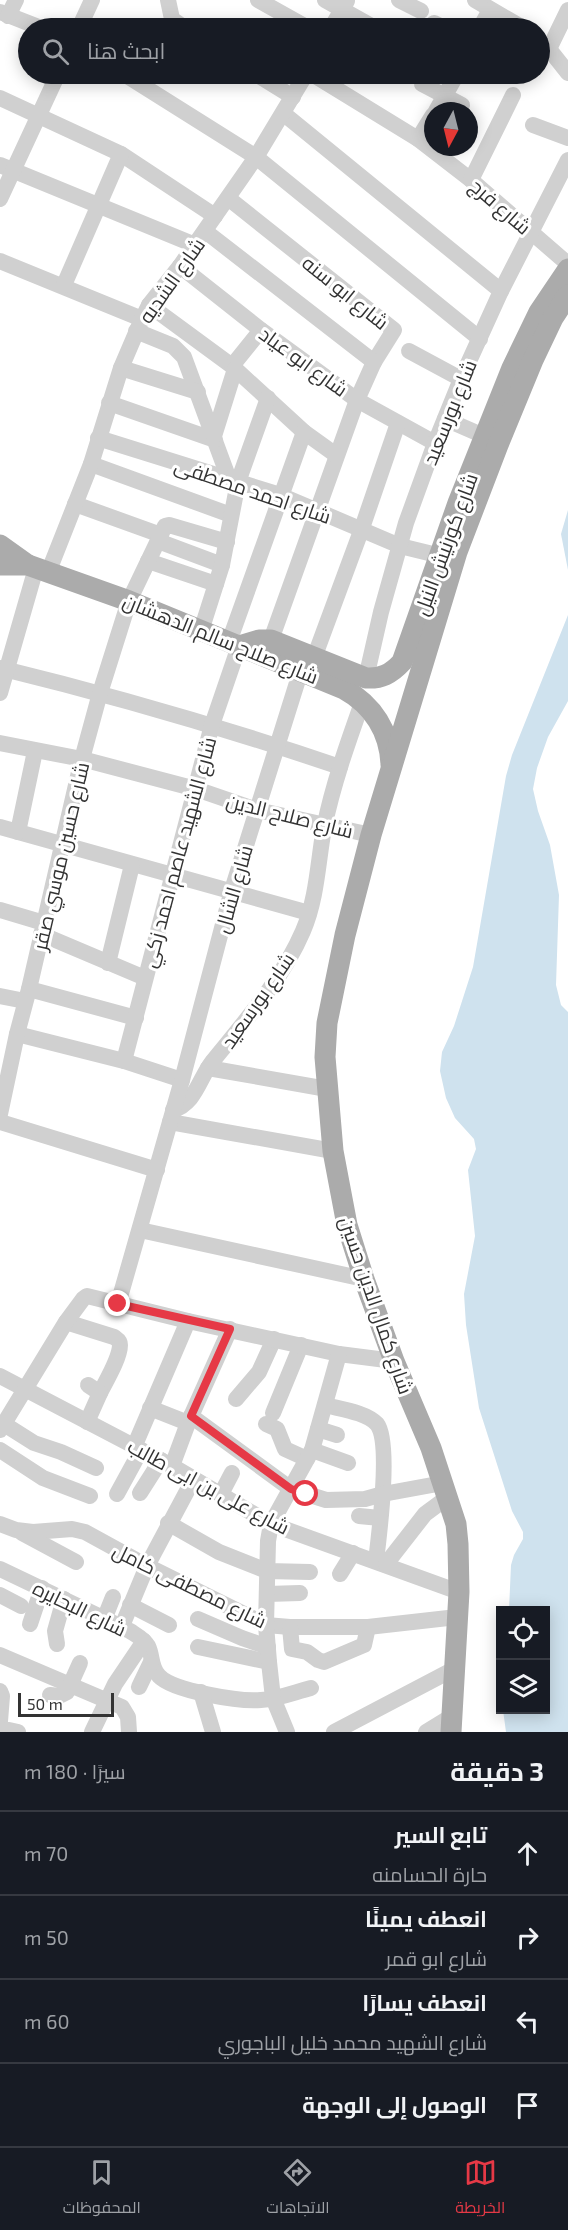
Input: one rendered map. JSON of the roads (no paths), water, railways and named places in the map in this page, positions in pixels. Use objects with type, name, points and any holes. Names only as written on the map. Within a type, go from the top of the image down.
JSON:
[{"type":"main road","name":"شارع كورنيش النيل","points":[[366,678],[390,674],[402,662],[484,436],[512,368],[539,312],[568,269]]},
{"type":"main road","name":"شارع كورنيش النيل","points":[[391,772],[438,611],[470,517],[533,360],[553,318],[568,295]]},
{"type":"main road","points":[[0,545],[37,569]]},
{"type":"main road","name":"شارع صلاح سالم الدهشان","points":[[0,565],[37,569],[129,601],[234,644],[308,664],[331,682],[363,700],[384,731],[390,751],[391,772]]},
{"type":"main road","points":[[234,644],[271,640],[308,664],[366,678]]},
{"type":"main road","name":"شارع كمال الدين حسين","points":[[391,772],[371,835],[345,935],[330,1003],[325,1058],[333,1151],[347,1225],[364,1279],[456,1524],[459,1592],[452,1724]]},
{"type":"street","points":[[4,14],[16,0]]},
{"type":"street","points":[[84,18],[92,0]]},
{"type":"street","points":[[168,0],[172,18]]},
{"type":"street","points":[[258,0],[290,18]]},
{"type":"street","points":[[325,0],[345,5],[362,18]]},
{"type":"street","points":[[399,0],[421,11]]},
{"type":"street","points":[[475,0],[506,18]]},
{"type":"street","points":[[337,18],[345,5]]},
{"type":"street","points":[[485,18],[490,9]]},
{"type":"street","points":[[550,36],[568,10]]},
{"type":"street","points":[[550,52],[568,73]]},
{"type":"street","points":[[0,200],[6,167],[37,116],[52,84]]},
{"type":"street","points":[[140,84],[256,158],[480,339]]},
{"type":"street","points":[[272,84],[293,97]]},
{"type":"street","name":"شارع الشديه","points":[[0,693],[3,668],[37,569],[75,504],[91,464],[121,368],[142,318],[256,158],[300,84]]},
{"type":"street","name":"شارع فرج","points":[[328,84],[418,139],[471,180],[568,264]]},
{"type":"street","points":[[422,84],[456,102]]},
{"type":"street","points":[[441,102],[452,84]]},
{"type":"street","points":[[471,180],[513,95]]},
{"type":"street","points":[[0,98],[121,154],[215,216]]},
{"type":"street","points":[[284,114],[501,291]]},
{"type":"street","points":[[533,124],[568,138]]},
{"type":"street","points":[[418,139],[424,129]]},
{"type":"street","points":[[64,285],[121,154]]},
{"type":"street","name":"شارع بورسعيد","points":[[366,678],[381,612],[400,546],[413,502],[435,443],[501,291],[568,160]]},
{"type":"street","points":[[6,167],[98,206],[200,238],[374,362]]},
{"type":"street","name":"شارع ابو سنه","points":[[228,198],[393,329],[393,334],[374,362],[357,400],[271,640]]},
{"type":"street","points":[[0,261],[142,318],[233,368],[304,432],[336,455]]},
{"type":"street","name":"شارع ابو عياد","points":[[180,266],[261,330],[357,400],[435,443]]},
{"type":"street","points":[[142,318],[180,352],[233,480]]},
{"type":"street","points":[[214,438],[233,368],[261,330]]},
{"type":"street","points":[[409,351],[461,379]]},
{"type":"street","points":[[121,368],[198,392]]},
{"type":"street","points":[[201,631],[227,542],[233,480],[268,398]]},
{"type":"street","points":[[109,403],[214,438]]},
{"type":"street","points":[[445,419],[484,436]]},
{"type":"street","name":"شارع الشال","points":[[118,1304],[182,1080],[232,891],[277,746],[361,531],[398,423]]},
{"type":"street","name":"شارع الشهيد عاصم احمد زكي","points":[[124,1061],[234,644],[280,495],[304,432]]},
{"type":"street","name":"شارع احمد مصطفى","points":[[98,438],[280,495],[400,546],[441,556]]},
{"type":"street","points":[[91,464],[231,515]]},
{"type":"street","points":[[75,504],[162,534],[222,565]]},
{"type":"street","points":[[162,534],[169,525],[227,542]]},
{"type":"street","name":"شارع حسين موسي صقر","points":[[0,1114],[82,759],[100,693],[129,601],[162,534]]},
{"type":"street","points":[[148,561],[216,584]]},
{"type":"street","points":[[3,668],[212,725],[340,767]]},
{"type":"street","name":"شارع بورسعيد","points":[[171,1116],[193,1097],[208,1068],[274,982],[295,947],[309,914],[325,826],[340,767],[363,700]]},
{"type":"street","name":"شارع صلاح الدين","points":[[0,743],[82,759],[196,789],[257,810],[371,835]]},
{"type":"street","points":[[18,832],[36,751]]},
{"type":"street","points":[[0,827],[309,914]]},
{"type":"street","points":[[108,963],[132,865]]},
{"type":"street","points":[[1,914],[42,928],[108,963],[145,978]]},
{"type":"street","points":[[0,996],[27,995],[136,1018]]},
{"type":"street","points":[[17,1034],[124,1061],[182,1080]]},
{"type":"street","points":[[208,1068],[327,1089]]},
{"type":"street","points":[[171,1116],[333,1151]]},
{"type":"street","points":[[0,1122],[157,1170]]},
{"type":"street","points":[[140,1230],[364,1279]]},
{"type":"street","points":[[96,1468],[54,1449],[34,1443],[3,1421],[66,1322],[83,1299],[90,1296],[188,1321],[339,1354],[394,1361]]},
{"type":"street","points":[[117,1494],[137,1448],[150,1408],[188,1321]]},
{"type":"street","points":[[66,1322],[117,1338],[120,1346],[113,1365],[94,1389],[87,1422]]},
{"type":"street","points":[[140,1493],[167,1463],[230,1329]]},
{"type":"street","points":[[236,1399],[259,1371],[274,1339]]},
{"type":"street","points":[[301,1345],[269,1418],[277,1429],[285,1449],[348,1463]]},
{"type":"street","points":[[287,1732],[273,1698],[268,1655],[267,1551],[271,1524],[309,1454],[339,1354]]},
{"type":"street","name":"شارع على بن ابى طالب","points":[[0,1376],[167,1463],[271,1524],[459,1592]]},
{"type":"street","points":[[325,1405],[363,1416],[378,1425],[382,1440],[381,1563]]},
{"type":"street","points":[[150,1408],[189,1420],[291,1489],[326,1500],[365,1499],[382,1494],[445,1490]]},
{"type":"street","points":[[318,1429],[337,1435]]},
{"type":"street","points":[[0,1450],[43,1478],[90,1496]]},
{"type":"street","points":[[221,1494],[232,1473]]},
{"type":"street","points":[[122,1626],[147,1566],[194,1478]]},
{"type":"street","points":[[381,1563],[445,1490]]},
{"type":"street","points":[[359,1516],[380,1518]]},
{"type":"street","points":[[168,1523],[219,1552],[267,1571],[310,1572]]},
{"type":"street","points":[[8,1527],[76,1562]]},
{"type":"street","name":"شارع مصطفى كامل","points":[[8,1527],[33,1532],[72,1529],[85,1532],[147,1566],[266,1625],[368,1627],[457,1617]]},
{"type":"street","points":[[340,1574],[352,1553]]},
{"type":"street","name":"شارع البحايره","points":[[0,1569],[105,1617],[144,1641],[155,1672],[164,1681],[201,1692],[244,1700],[273,1698],[311,1688]]},
{"type":"street","points":[[30,1624],[42,1588]]},
{"type":"street","points":[[267,1594],[300,1593]]},
{"type":"street","points":[[0,1595],[21,1606]]},
{"type":"street","points":[[105,1617],[113,1597]]},
{"type":"street","points":[[57,1644],[55,1631],[64,1599]]},
{"type":"street","points":[[130,1605],[170,1625]]},
{"type":"street","points":[[198,1619],[242,1638],[268,1655]]},
{"type":"street","points":[[290,1627],[292,1649],[307,1652],[324,1662],[364,1645],[368,1627]]},
{"type":"street","points":[[92,1732],[115,1684],[144,1641]]},
{"type":"street","points":[[198,1647],[268,1655]]},
{"type":"street","points":[[0,1655],[107,1700],[124,1710],[128,1717],[129,1732]]},
{"type":"street","points":[[139,1687],[151,1662]]},
{"type":"street","points":[[50,1695],[63,1695],[71,1685],[80,1663]]},
{"type":"street","points":[[335,1732],[454,1669]]},
{"type":"street","points":[[0,1691],[2,1696],[0,1721]]},
{"type":"street","points":[[201,1692],[213,1732]]},
{"type":"street","points":[[426,1732],[452,1724]]},
{"type":"street","points":[[0,1731],[18,1732]]},
{"type":"water","points":[[568,510],[568,570],[561,534]]},
{"type":"water","points":[[568,615],[568,701],[548,737],[537,768],[533,789],[550,845],[559,895],[556,985],[561,1005],[568,1012],[568,1732],[506,1732],[504,1714],[550,1714],[550,1606],[509,1606],[511,1565],[523,1539],[523,1532],[512,1511],[479,1408],[466,1325],[464,1294],[475,1236],[468,1170],[476,1149],[474,1139],[455,1118],[446,1098],[440,1071],[442,1052],[454,1026],[473,967],[506,776],[512,755]]}]
